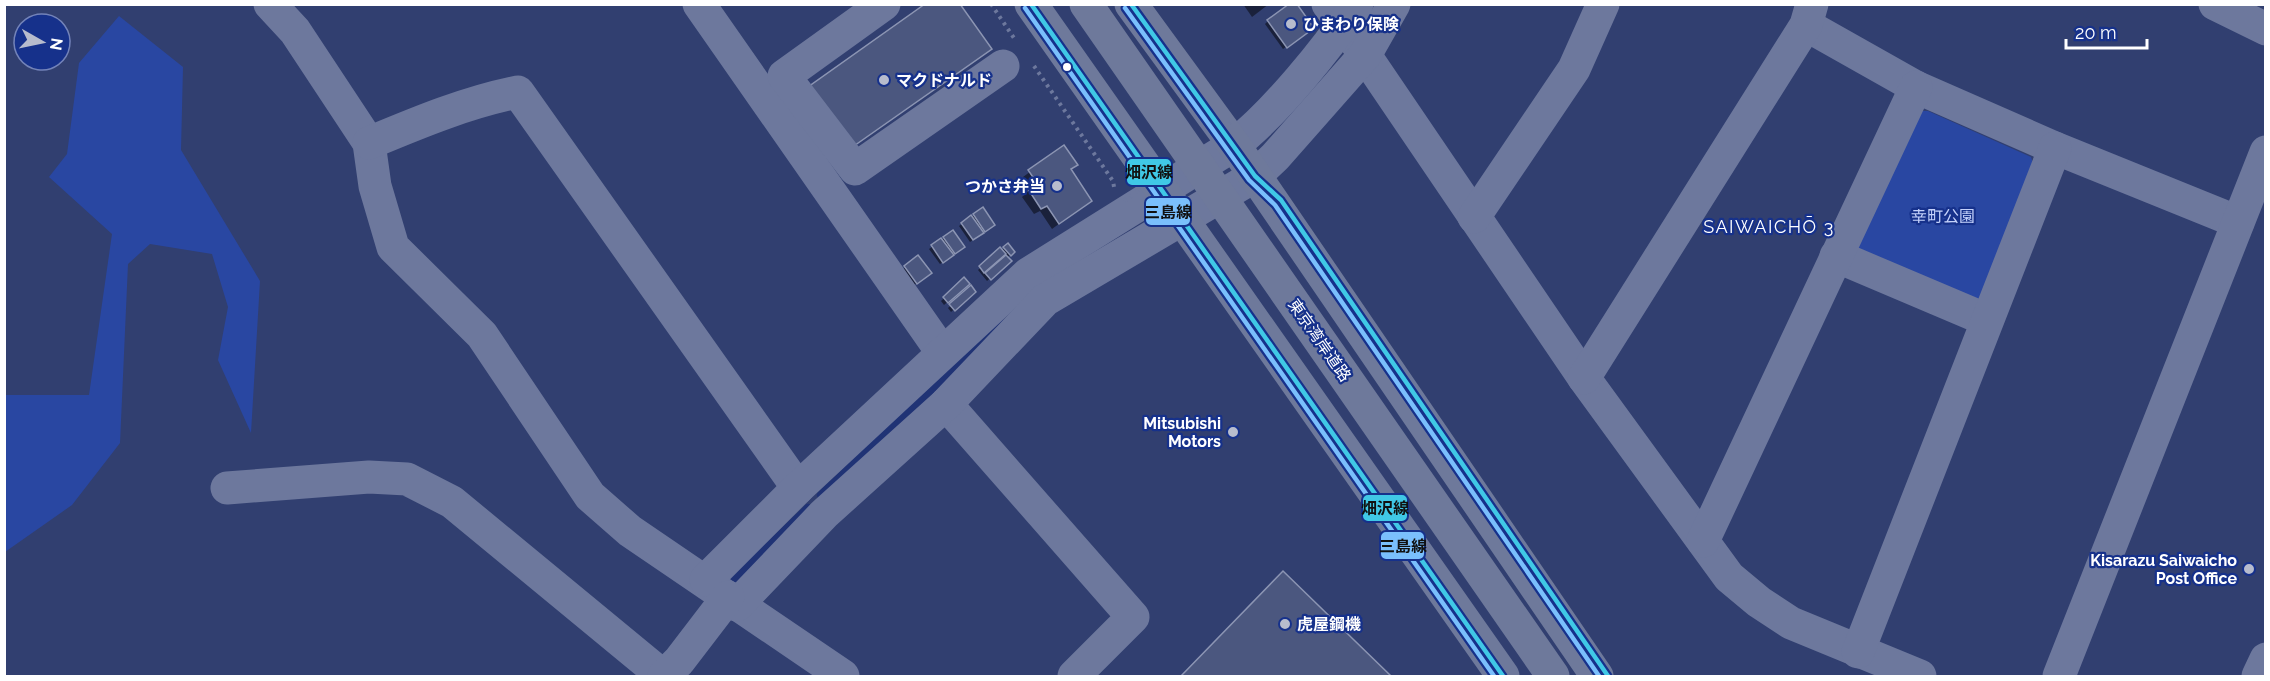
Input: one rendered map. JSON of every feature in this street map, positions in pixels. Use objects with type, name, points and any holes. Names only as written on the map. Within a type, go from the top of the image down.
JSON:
[{"type":"highway","points":[[1031,4],[1503,676]]},
{"type":"highway","name":"東京湾岸道路","points":[[1086,4],[1553,676]]},
{"type":"highway","points":[[1131,4],[1234,145],[1597,676]]},
{"type":"highway","points":[[1255,176],[1281,200],[1608,676]]},
{"type":"street","points":[[270,4],[295,31],[369,143],[375,186],[393,247],[482,335],[590,496],[630,531],[843,676]]},
{"type":"street","points":[[699,4],[942,352]]},
{"type":"street","points":[[884,4],[784,76],[855,170],[1017,56]]},
{"type":"street","points":[[227,488],[369,477],[407,479],[452,502],[664,676],[679,662],[798,488],[942,352],[1028,274],[1253,131],[1350,28],[1394,4]]},
{"type":"street","points":[[1474,217],[1574,69],[1603,4]]},
{"type":"street","points":[[2215,4],[2265,29]]},
{"type":"street","points":[[1584,378],[1809,15],[1916,87],[2055,148],[2238,222]]},
{"type":"street","points":[[724,594],[824,514],[946,404],[1045,300],[1182,217],[1255,176],[1275,157],[1350,28]]},
{"type":"street","points":[[1350,28],[1474,217],[1584,378],[1729,577],[1759,602],[1791,623],[1920,676]]},
{"type":"street","points":[[1703,541],[1916,87]]},
{"type":"street","points":[[369,143],[424,121],[518,92],[798,488]]},
{"type":"street","points":[[1858,652],[2055,148]]},
{"type":"street","points":[[2059,676],[2265,152]]},
{"type":"street","points":[[1836,256],[1986,320]]},
{"type":"street","points":[[946,404],[1133,617],[1074,676]]},
{"type":"street","points":[[2258,676],[2265,659]]},
{"type":"path","points":[[991,4],[1017,56],[1113,181],[1114,189]]},
{"type":"green space","points":[[119,16],[183,67],[181,150],[260,281],[251,433],[218,360],[228,307],[212,254],[150,244],[128,264],[120,443],[72,505],[5,552],[5,395],[89,395],[112,234],[49,177],[67,154],[79,63]]},
{"type":"green space","name":"幸町公園","points":[[1919,111],[1928,111],[2031,157],[2035,169],[1979,303],[1858,256],[1856,246]]},
{"type":"building","name":"マクドナルド","points":[[925,4],[960,4],[992,49],[851,148],[808,87]]},
{"type":"building","name":"ひまわり保険","points":[[1289,4],[1297,4],[1314,28],[1287,48],[1267,20]]},
{"type":"building","name":"つかさ弁当","points":[[1064,145],[1078,165],[1071,169],[1092,201],[1059,224],[1047,206],[1041,209],[1028,189],[1037,183],[1028,170]]},
{"type":"building","points":[[983,207],[995,225],[985,232],[973,214]]},
{"type":"building","points":[[971,215],[984,233],[973,240],[961,223]]},
{"type":"building","points":[[953,230],[965,247],[955,254],[943,237]]},
{"type":"building","points":[[941,238],[954,255],[943,263],[931,245]]},
{"type":"building","points":[[1008,243],[1015,252],[1011,256],[1003,247]]},
{"type":"building","points":[[1000,247],[1006,254],[984,273],[979,266]]},
{"type":"building","points":[[918,255],[932,273],[917,284],[904,266]]},
{"type":"building","points":[[1006,255],[1012,261],[991,280],[985,273]]},
{"type":"building","points":[[964,277],[970,284],[948,303],[943,297]]},
{"type":"building","points":[[971,285],[976,292],[955,311],[949,304]]},
{"type":"building","name":"虎屋鋼機","points":[[1283,571],[1391,676],[1181,676]]},
{"type":"waterway","points":[[821,495],[1001,323]]},
{"type":"waterway","points":[[728,585],[808,508]]},
{"type":"transit line","name":"畑沢線","points":[[1031,4],[1503,676]]},
{"type":"transit line","name":"畑沢線","points":[[1131,4],[1255,176],[1281,200],[1608,676]]},
{"type":"transit line","name":"三島線","points":[[1025,8],[1494,676]]},
{"type":"transit line","name":"三島線","points":[[1125,8],[1249,180],[1275,205],[1599,676]]},
{"type":"place","name":"ひまわり保険","points":[[1291,24]]},
{"type":"place","name":"マクドナルド","points":[[884,80]]},
{"type":"place","name":"つかさ弁当","points":[[1057,186]]},
{"type":"place","name":"Mitsubishi Motors","points":[[1233,432]]},
{"type":"place","name":"Kisarazu Saiwaicho Post Office","points":[[2249,569]]},
{"type":"place","name":"虎屋鋼機","points":[[1285,624]]},
{"type":"district","name":"SAIWAICHŌ 3","points":[[1769,227]]}]
